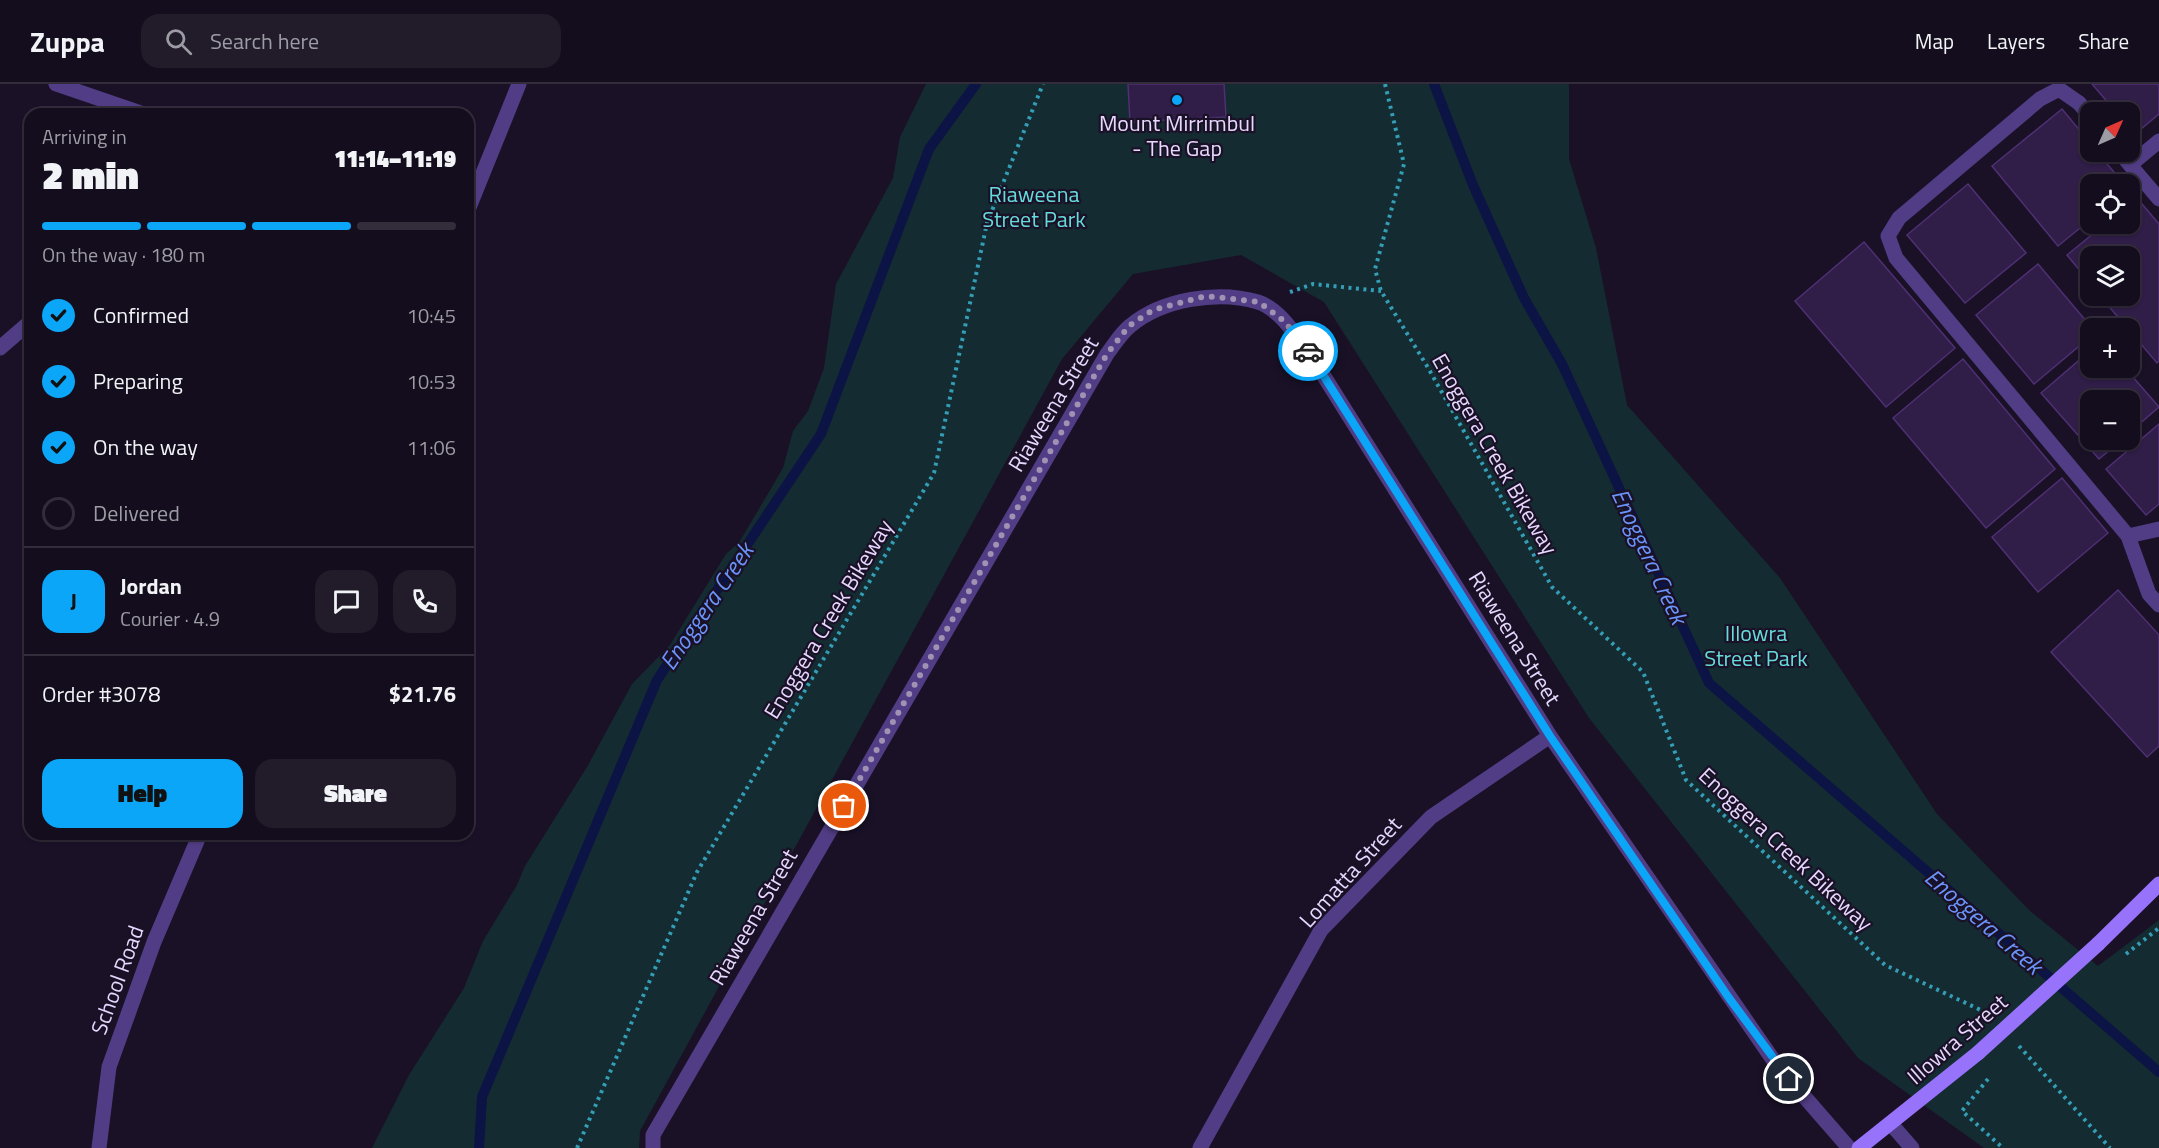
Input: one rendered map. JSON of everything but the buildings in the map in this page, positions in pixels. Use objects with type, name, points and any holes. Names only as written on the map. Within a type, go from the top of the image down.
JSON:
[{"type":"street","points":[[56,84],[126,108]]},
{"type":"street","points":[[474,195],[519,84]]},
{"type":"street","points":[[2080,104],[2059,89],[2040,99],[1899,218],[1888,236],[1896,258],[2128,536],[2149,594],[2159,605]]},
{"type":"street","points":[[2130,165],[2159,141]]},
{"type":"street","points":[[2127,162],[2159,200]]},
{"type":"street","name":"Riaweena Street","points":[[653,1148],[653,1135],[1107,354],[1129,326],[1153,310],[1206,296],[1259,302],[1284,321],[1310,354],[1550,736],[1776,1064],[1849,1148]]},
{"type":"street","points":[[0,348],[24,326]]},
{"type":"street","points":[[2128,536],[2159,529]]},
{"type":"street","name":"Lomatta Street","points":[[1200,1148],[1321,930],[1431,817],[1550,736]]},
{"type":"street","name":"School Road","points":[[99,1148],[109,1067],[154,942],[197,840]]},
{"type":"street","name":"Illowra Street","points":[[1859,1148],[1978,1053],[2159,884]]},
{"type":"street","points":[[1891,1124],[1912,1148]]},
{"type":"path","name":"Enoggera Creek Bikeway","points":[[577,1148],[697,872],[934,473],[987,224],[1043,84]]},
{"type":"path","name":"Enoggera Creek Bikeway","points":[[1385,84],[1404,164],[1375,269],[1381,291],[1552,587],[1643,672],[1686,780],[1886,965],[1993,1016]]},
{"type":"path","points":[[1259,302],[1313,284],[1381,291]]},
{"type":"path","points":[[2118,960],[2159,928]]},
{"type":"path","points":[[2016,1042],[2110,1148]]},
{"type":"path","points":[[1994,1071],[1962,1111],[2003,1148]]},
{"type":"green space","name":"Riaweena Street Park","points":[[926,84],[1569,84],[1569,159],[1596,248],[1627,405],[1780,578],[1937,814],[2030,911],[2098,966],[2159,920],[2159,1148],[1984,1148],[1858,1058],[1589,718],[1324,302],[1241,255],[1133,274],[1062,359],[640,1131],[639,1148],[372,1148],[409,1075],[464,988],[483,941],[517,885],[525,866],[587,767],[632,684],[670,645],[726,554],[740,541],[783,468],[793,431],[808,411],[824,368],[836,284],[893,178],[900,137]]},
{"type":"waterway","name":"Enoggera Creek","points":[[479,1148],[482,1097],[657,680],[821,434],[929,149],[976,84]]},
{"type":"waterway","name":"Enoggera Creek","points":[[1434,84],[1473,185],[1524,298],[1562,364],[1709,683],[2159,1072]]},
{"type":"way so far","points":[[844,806],[1107,354],[1129,326],[1153,310],[1206,296],[1259,302],[1284,321],[1308,351]]},
{"type":"place","name":"Mount Mirrimbul - The Gap","points":[[1177,100]]},
{"type":"route","points":[[1308,351],[1550,736],[1729,998],[1789,1079]]},
{"type":"park label","name":"Illowra Street Park","points":[[1756,646]]}]
